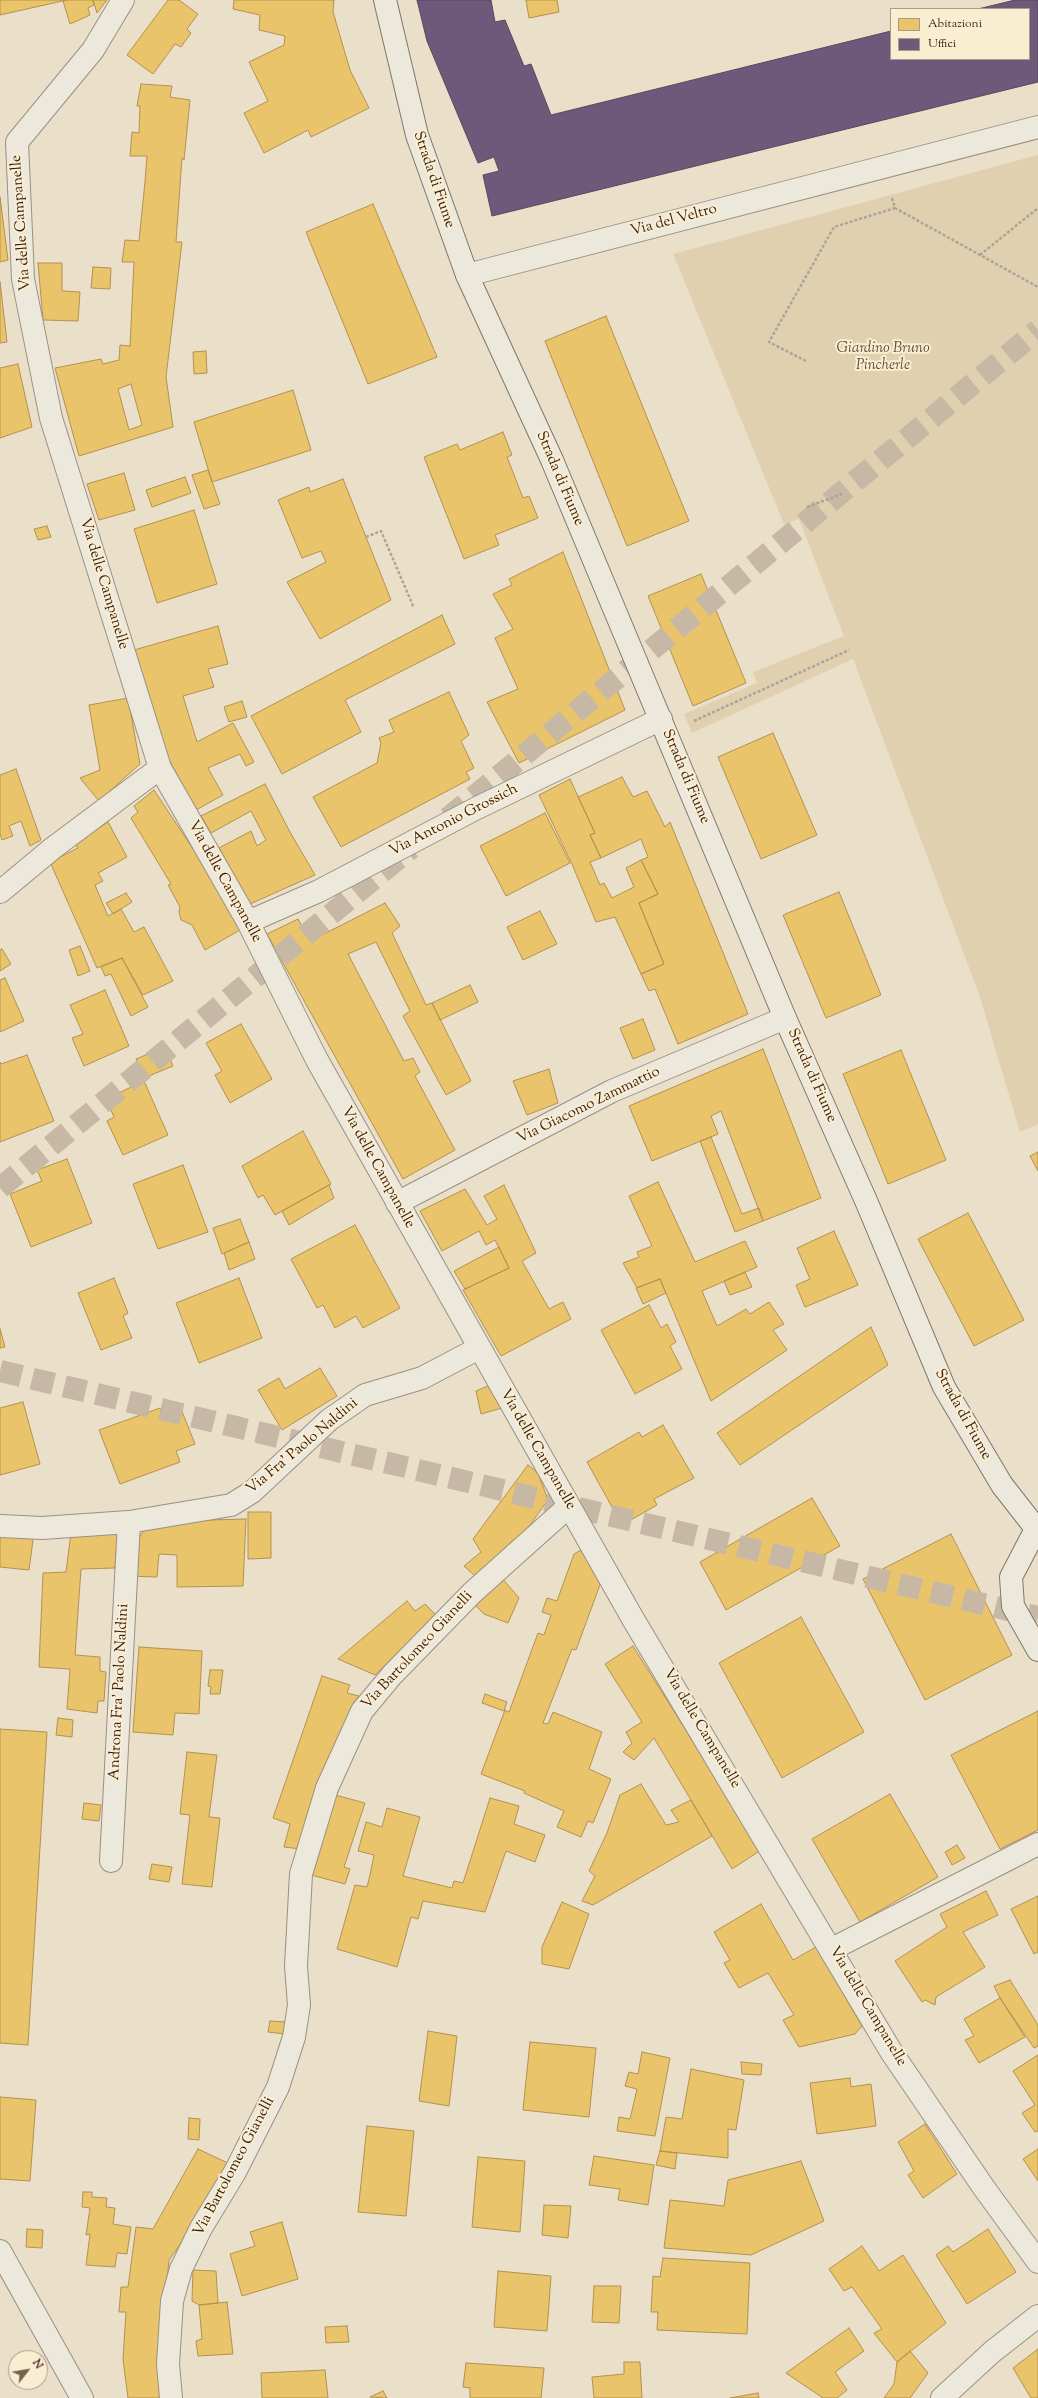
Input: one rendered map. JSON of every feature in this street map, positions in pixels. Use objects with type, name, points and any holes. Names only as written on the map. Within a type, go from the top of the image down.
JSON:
[{"type":"street","name":"Via delle Campanelle","points":[[123,0],[93,50],[8,146],[23,280],[51,418],[160,768],[248,922],[317,1060],[633,1619],[832,1949],[892,2052],[984,2188],[1038,2262]]},
{"type":"street","name":"Strada di Fiume","points":[[385,0],[417,135],[467,275],[552,460],[785,1018],[867,1203],[944,1387],[1002,1485],[1037,1530]]},
{"type":"street","name":"Via del Veltro","points":[[467,275],[1038,127]]},
{"type":"street","name":"Via Antonio Grossich","points":[[248,922],[319,891],[478,808],[663,726]]},
{"type":"street","points":[[0,892],[53,848],[160,768]]},
{"type":"street","name":"Via Giacomo Zammattio","points":[[397,1203],[612,1091],[785,1018]]},
{"type":"street","name":"Via Fra' Paolo Naldini","points":[[0,1526],[42,1528],[130,1522],[231,1505],[252,1492],[330,1420],[365,1394],[422,1378],[480,1348]]},
{"type":"street","name":"Via Bartolomeo Gianelli","points":[[171,2398],[168,2364],[172,2301],[181,2269],[201,2228],[235,2172],[278,2087],[294,2037],[299,2005],[296,1966],[301,1874],[327,1788],[362,1711],[392,1675],[472,1593],[569,1506]]},
{"type":"street","name":"Androna Fra' Paolo Naldini","points":[[111,1861],[130,1522]]},
{"type":"street","points":[[1037,1530],[1011,1577],[1013,1606],[1038,1650]]},
{"type":"street","points":[[832,1949],[1038,1844]]},
{"type":"street","points":[[0,2251],[82,2398]]},
{"type":"street","points":[[942,2398],[992,2352],[1038,2316]]},
{"type":"path","points":[[882,167],[895,208],[1038,287]]},
{"type":"path","points":[[806,361],[769,342],[834,227],[895,208]]},
{"type":"path","points":[[980,255],[1038,208]]},
{"type":"path","points":[[807,507],[842,494]]},
{"type":"path","points":[[366,537],[381,531],[414,608]]},
{"type":"path","points":[[663,726],[849,650]]},
{"type":"green space","name":"Giardino Bruno Pincherle","points":[[1038,155],[1038,1124],[1020,1132],[979,994],[853,659],[692,733],[684,714],[757,683],[753,672],[844,636],[799,519],[784,524],[673,254]]},
{"type":"building: Abitazioni","points":[[0,0],[67,0],[0,15]]},
{"type":"building: Abitazioni","points":[[93,0],[94,5],[88,8],[90,15],[70,24],[63,1]]},
{"type":"building: Abitazioni","points":[[93,0],[107,0],[97,13]]},
{"type":"building: Abitazioni","points":[[168,0],[179,0],[198,14],[187,29],[191,33],[181,47],[175,44],[153,74],[127,55]]},
{"type":"building: Abitazioni","points":[[234,0],[334,0],[333,12],[350,70],[369,108],[311,137],[308,130],[264,153],[244,113],[268,101],[249,62],[284,45],[285,36],[259,30],[260,15],[233,9]]},
{"type":"building: Abitazioni","points":[[526,0],[557,0],[559,12],[529,18]]},
{"type":"building: Abitazioni","points":[[141,84],[172,86],[170,97],[190,100],[184,160],[182,158],[176,242],[182,242],[166,377],[173,427],[79,456],[55,368],[101,359],[103,364],[119,360],[120,345],[130,346],[134,262],[122,262],[125,240],[139,241],[147,156],[130,156],[132,132],[139,133],[140,106],[137,106]],"holes":[[[131,384],[142,425],[129,430],[118,389]]]},
{"type":"building: Abitazioni","points":[[0,197],[8,260],[0,262]]},
{"type":"building: Abitazioni","points":[[373,204],[437,357],[368,384],[306,232]]},
{"type":"building: Abitazioni","points":[[38,263],[62,263],[62,291],[80,292],[78,321],[43,320]]},
{"type":"building: Abitazioni","points":[[93,267],[111,268],[110,289],[91,288]]},
{"type":"building: Abitazioni","points":[[0,282],[7,342],[0,343]]},
{"type":"building: Abitazioni","points":[[606,316],[689,521],[627,546],[545,341]]},
{"type":"building: Abitazioni","points":[[206,351],[207,373],[194,374],[193,352]]},
{"type":"building: Abitazioni","points":[[18,364],[32,427],[0,438],[0,368]]},
{"type":"building: Abitazioni","points":[[293,390],[311,450],[212,482],[194,422]]},
{"type":"building: Abitazioni","points":[[503,432],[512,455],[507,457],[523,498],[529,496],[538,518],[495,535],[499,545],[464,559],[424,457],[457,444],[460,450]]},
{"type":"building: Abitazioni","points":[[208,470],[220,504],[204,509],[192,475]]},
{"type":"building: Abitazioni","points":[[124,473],[135,510],[99,520],[87,484]]},
{"type":"building: Abitazioni","points":[[185,477],[191,493],[152,507],[146,490]]},
{"type":"building: Abitazioni","points":[[343,479],[391,600],[320,639],[287,582],[326,562],[321,551],[302,558],[278,500],[309,487],[310,492]]},
{"type":"building: Abitazioni","points":[[194,510],[217,584],[157,603],[134,529]]},
{"type":"building: Abitazioni","points":[[47,526],[51,537],[38,540],[34,529]]},
{"type":"building: Abitazioni","points":[[563,552],[625,710],[519,763],[487,702],[518,689],[495,638],[513,629],[493,594],[512,585],[509,579]]},
{"type":"building: Abitazioni","points":[[701,574],[746,683],[693,706],[648,596]]},
{"type":"building: Abitazioni","points":[[442,615],[455,644],[345,700],[361,732],[282,774],[251,716]]},
{"type":"building: Abitazioni","points":[[218,626],[228,664],[208,669],[214,687],[183,696],[197,742],[233,723],[254,762],[246,766],[240,754],[208,768],[223,795],[196,810],[167,756],[134,650]]},
{"type":"building: Abitazioni","points":[[449,692],[469,735],[461,741],[474,768],[466,772],[470,779],[341,847],[313,797],[377,763],[381,743],[379,738],[394,732],[389,720]]},
{"type":"building: Abitazioni","points":[[128,698],[140,764],[99,801],[80,778],[100,770],[89,705]]},
{"type":"building: Abitazioni","points":[[242,701],[247,717],[229,722],[224,707]]},
{"type":"building: Abitazioni","points":[[773,733],[817,835],[761,859],[718,757]]},
{"type":"building: Abitazioni","points":[[16,769],[41,840],[30,846],[21,821],[9,826],[13,836],[2,840],[0,834],[0,775]]},
{"type":"building: Abitazioni","points":[[622,777],[633,797],[647,791],[665,827],[670,822],[748,1014],[678,1044],[655,989],[649,991],[641,974],[664,964],[639,903],[658,894],[641,860],[648,857],[641,839],[601,858],[590,835],[595,833],[578,797]]},
{"type":"building: Abitazioni","points":[[570,779],[595,833],[590,835],[601,858],[590,862],[600,885],[604,883],[612,898],[634,887],[626,868],[641,860],[658,894],[639,903],[664,964],[641,974],[615,917],[596,922],[572,864],[539,795]]},
{"type":"building: Abitazioni","points":[[265,784],[290,832],[315,875],[250,904],[219,848],[251,831],[257,846],[266,840],[251,811],[211,833],[201,816]]},
{"type":"building: Abitazioni","points":[[154,790],[203,864],[240,930],[205,950],[192,925],[181,920],[179,912],[180,907],[168,885],[171,884],[131,818],[138,812],[134,806]]},
{"type":"building: Abitazioni","points":[[545,813],[570,863],[506,896],[480,846]]},
{"type":"building: Abitazioni","points":[[108,822],[127,857],[98,873],[103,881],[95,885],[108,916],[121,909],[134,932],[144,927],[173,981],[143,995],[122,958],[97,968],[50,862],[78,848],[75,844]]},
{"type":"building: Abitazioni","points":[[839,892],[881,995],[826,1018],[783,915]]},
{"type":"building: Abitazioni","points":[[126,893],[132,902],[113,914],[106,903]]},
{"type":"building: Abitazioni","points":[[385,903],[400,926],[392,933],[426,1005],[432,1003],[471,1081],[446,1095],[403,1016],[410,1011],[376,942],[348,954],[404,1061],[413,1058],[420,1072],[415,1076],[455,1150],[403,1179],[267,934],[298,919],[310,941]]},
{"type":"building: Abitazioni","points":[[540,911],[557,944],[523,960],[507,927]]},
{"type":"building: Abitazioni","points":[[80,946],[90,971],[78,976],[69,950]]},
{"type":"building: Abitazioni","points":[[2,949],[11,964],[0,971],[0,950]]},
{"type":"building: Abitazioni","points":[[122,958],[148,1007],[131,1016],[111,974],[105,976],[101,967]]},
{"type":"building: Abitazioni","points":[[5,978],[24,1021],[0,1032],[0,980]]},
{"type":"building: Abitazioni","points":[[470,985],[478,1002],[440,1020],[432,1003]]},
{"type":"building: Abitazioni","points":[[105,990],[129,1046],[84,1066],[72,1038],[83,1034],[70,1005]]},
{"type":"building: Abitazioni","points":[[643,1019],[655,1050],[633,1059],[620,1028]]},
{"type":"building: Abitazioni","points":[[241,1024],[272,1079],[230,1103],[215,1075],[222,1071],[206,1043]]},
{"type":"building: Abitazioni","points":[[165,1047],[173,1066],[144,1078],[136,1059]]},
{"type":"building: Abitazioni","points":[[763,1049],[821,1198],[763,1221],[721,1111],[711,1116],[718,1134],[652,1161],[629,1106]]},
{"type":"building: Abitazioni","points":[[901,1050],[946,1160],[888,1184],[843,1074]]},
{"type":"building: Abitazioni","points":[[27,1055],[54,1121],[0,1142],[0,1062],[1,1064]]},
{"type":"building: Abitazioni","points":[[549,1069],[558,1103],[527,1115],[513,1081]]},
{"type":"building: Abitazioni","points":[[144,1081],[168,1135],[123,1155],[107,1121],[114,1117],[106,1099]]},
{"type":"building: Abitazioni","points":[[303,1131],[331,1184],[275,1215],[263,1195],[258,1198],[242,1166]]},
{"type":"building: Abitazioni","points":[[711,1137],[742,1214],[759,1208],[763,1221],[735,1232],[700,1141]]},
{"type":"building: Abitazioni","points":[[1038,1152],[1038,1171],[1030,1156]]},
{"type":"building: Abitazioni","points":[[67,1159],[92,1223],[31,1247],[10,1194],[42,1181],[37,1170]]},
{"type":"building: Abitazioni","points":[[183,1165],[208,1232],[158,1249],[133,1184]]},
{"type":"building: Abitazioni","points":[[658,1182],[695,1262],[745,1241],[757,1267],[702,1291],[717,1326],[746,1309],[750,1314],[769,1302],[784,1324],[773,1330],[787,1350],[711,1401],[660,1279],[637,1288],[623,1263],[639,1257],[637,1252],[652,1246],[629,1196]]},
{"type":"building: Abitazioni","points":[[329,1185],[334,1198],[289,1225],[282,1211]]},
{"type":"building: Abitazioni","points":[[504,1185],[536,1253],[522,1261],[549,1309],[563,1302],[571,1319],[501,1356],[463,1290],[509,1268],[495,1240],[486,1245],[479,1231],[442,1251],[420,1211],[465,1189],[487,1225],[497,1219],[484,1196]]},
{"type":"building: Abitazioni","points":[[968,1213],[1024,1320],[974,1346],[918,1239]]},
{"type":"building: Abitazioni","points":[[240,1219],[249,1242],[222,1254],[213,1228]]},
{"type":"building: Abitazioni","points":[[355,1225],[400,1308],[363,1328],[356,1316],[335,1328],[323,1305],[317,1308],[291,1259]]},
{"type":"building: Abitazioni","points":[[834,1231],[858,1285],[805,1307],[796,1285],[810,1279],[797,1248]]},
{"type":"building: Abitazioni","points":[[249,1242],[255,1259],[229,1270],[224,1253]]},
{"type":"building: Abitazioni","points":[[499,1247],[509,1268],[465,1289],[454,1271]]},
{"type":"building: Abitazioni","points":[[745,1272],[752,1287],[730,1295],[724,1281]]},
{"type":"building: Abitazioni","points":[[114,1278],[128,1313],[123,1316],[132,1338],[101,1350],[78,1293]]},
{"type":"building: Abitazioni","points":[[239,1278],[262,1338],[199,1363],[176,1303]]},
{"type":"building: Abitazioni","points":[[660,1279],[666,1293],[643,1304],[636,1288]]},
{"type":"building: Abitazioni","points":[[649,1305],[661,1328],[667,1324],[676,1342],[670,1346],[682,1369],[635,1394],[601,1330]]},
{"type":"building: Abitazioni","points":[[871,1327],[888,1365],[740,1465],[717,1433]]},
{"type":"building: Abitazioni","points":[[0,1329],[5,1347],[0,1348]]},
{"type":"building: Abitazioni","points":[[320,1368],[337,1396],[282,1430],[258,1390],[279,1378],[285,1389]]},
{"type":"building: Abitazioni","points":[[490,1385],[502,1408],[481,1414],[476,1391]]},
{"type":"building: Abitazioni","points":[[23,1402],[40,1464],[0,1475],[0,1408]]},
{"type":"building: Abitazioni","points":[[179,1404],[195,1444],[176,1451],[180,1462],[120,1484],[99,1430],[160,1408],[161,1411]]},
{"type":"building: Abitazioni","points":[[663,1425],[694,1478],[654,1499],[657,1505],[622,1525],[587,1462],[639,1432],[642,1437]]},
{"type":"building: Abitazioni","points":[[528,1465],[538,1473],[548,1500],[520,1539],[476,1577],[464,1566],[481,1552],[473,1539]]},
{"type":"building: Abitazioni","points":[[812,1498],[840,1546],[726,1610],[700,1562]]},
{"type":"building: Abitazioni","points":[[248,1512],[271,1512],[271,1558],[248,1559]]},
{"type":"building: Abitazioni","points":[[246,1519],[243,1586],[177,1587],[177,1555],[159,1554],[157,1577],[127,1576],[131,1551],[147,1525],[169,1521]]},
{"type":"building: Abitazioni","points":[[118,1530],[115,1568],[81,1569],[75,1655],[100,1657],[100,1671],[106,1672],[104,1701],[98,1701],[97,1713],[67,1709],[70,1669],[39,1667],[43,1573],[66,1572],[71,1532]]},
{"type":"building: Abitazioni","points":[[951,1534],[1012,1655],[925,1700],[863,1579]]},
{"type":"building: Abitazioni","points":[[0,1535],[28,1536],[33,1540],[29,1570],[0,1567]]},
{"type":"building: Abitazioni","points":[[581,1550],[601,1582],[576,1650],[572,1649],[543,1723],[548,1724],[553,1712],[602,1732],[589,1769],[611,1779],[593,1823],[588,1821],[581,1837],[557,1827],[564,1811],[524,1793],[525,1791],[481,1774],[505,1710],[509,1712],[538,1633],[544,1635],[551,1615],[542,1612],[547,1598],[557,1601],[574,1554]]},
{"type":"building: Abitazioni","points":[[501,1577],[519,1598],[508,1623],[484,1614],[473,1603]]},
{"type":"building: Abitazioni","points":[[407,1601],[415,1611],[425,1604],[437,1616],[375,1675],[338,1659]]},
{"type":"building: Abitazioni","points":[[801,1617],[864,1732],[782,1778],[719,1663]]},
{"type":"building: Abitazioni","points":[[633,1646],[761,1850],[732,1869],[654,1738],[634,1760],[623,1752],[632,1743],[626,1732],[642,1722],[605,1664]]},
{"type":"building: Abitazioni","points":[[139,1647],[202,1651],[199,1714],[175,1713],[173,1735],[133,1732]]},
{"type":"building: Abitazioni","points":[[210,1670],[223,1670],[220,1694],[210,1694],[211,1687],[208,1686]]},
{"type":"building: Abitazioni","points":[[322,1676],[350,1685],[347,1693],[359,1696],[354,1702],[318,1788],[301,1849],[284,1847],[290,1824],[273,1818]]},
{"type":"building: Abitazioni","points":[[485,1694],[507,1702],[504,1711],[482,1703]]},
{"type":"building: Abitazioni","points":[[1038,1711],[1038,1830],[1000,1849],[951,1755]]},
{"type":"building: Abitazioni","points":[[58,1718],[73,1720],[72,1737],[56,1735]]},
{"type":"building: Abitazioni","points":[[0,1729],[47,1732],[28,2045],[0,2043]]},
{"type":"building: Abitazioni","points":[[187,1752],[217,1755],[209,1817],[220,1818],[212,1887],[182,1884],[190,1815],[180,1814]]},
{"type":"building: Abitazioni","points":[[641,1784],[666,1825],[679,1822],[671,1810],[691,1800],[712,1836],[593,1905],[582,1901],[595,1876],[589,1871],[607,1833],[620,1795]]},
{"type":"building: Abitazioni","points":[[890,1794],[938,1877],[860,1922],[812,1839]]},
{"type":"building: Abitazioni","points":[[335,1795],[365,1803],[344,1867],[350,1869],[345,1884],[311,1875]]},
{"type":"building: Abitazioni","points":[[490,1798],[519,1806],[514,1824],[545,1835],[535,1862],[506,1851],[485,1912],[423,1901],[418,1919],[411,1917],[397,1967],[337,1949],[355,1885],[367,1887],[370,1875],[374,1855],[358,1851],[366,1822],[382,1827],[387,1808],[420,1817],[403,1876],[452,1888],[454,1881],[463,1883]]},
{"type":"building: Abitazioni","points":[[84,1803],[101,1805],[99,1821],[82,1819]]},
{"type":"building: Abitazioni","points":[[957,1845],[965,1858],[952,1865],[945,1852]]},
{"type":"building: Abitazioni","points":[[152,1864],[172,1867],[169,1882],[149,1879]]},
{"type":"building: Abitazioni","points":[[986,1891],[998,1915],[963,1932],[985,1967],[936,1997],[935,2005],[925,2000],[922,2002],[895,1961],[947,1927],[940,1914]]},
{"type":"building: Abitazioni","points":[[1038,1896],[1038,1952],[1034,1954],[1011,1909]]},
{"type":"building: Abitazioni","points":[[562,1902],[589,1914],[569,1969],[542,1964],[542,1947]]},
{"type":"building: Abitazioni","points":[[761,1904],[793,1960],[816,1947],[862,2026],[855,2034],[799,2047],[783,2020],[794,2015],[768,1973],[739,1988],[724,1963],[730,1960],[714,1932]]},
{"type":"building: Abitazioni","points":[[1010,1980],[1038,2025],[1038,2046],[1034,2048],[1000,1998],[994,1986]]},
{"type":"building: Abitazioni","points":[[1000,1998],[1025,2037],[979,2063],[965,2040],[974,2036],[964,2019]]},
{"type":"building: Abitazioni","points":[[270,2021],[286,2022],[285,2034],[268,2032]]},
{"type":"building: Abitazioni","points":[[428,2031],[457,2036],[449,2106],[419,2101]]},
{"type":"building: Abitazioni","points":[[530,2042],[596,2048],[589,2117],[523,2110]]},
{"type":"building: Abitazioni","points":[[642,2052],[670,2058],[655,2136],[617,2131],[619,2117],[630,2119],[637,2089],[625,2086],[629,2072],[638,2074]]},
{"type":"building: Abitazioni","points":[[1038,2055],[1038,2131],[1035,2132],[1022,2113],[1035,2105],[1013,2071]]},
{"type":"building: Abitazioni","points":[[741,2062],[762,2064],[761,2075],[742,2074]]},
{"type":"building: Abitazioni","points":[[691,2069],[744,2080],[736,2130],[728,2129],[728,2158],[660,2151],[666,2117],[682,2119]]},
{"type":"building: Abitazioni","points":[[850,2078],[851,2087],[871,2084],[876,2126],[817,2134],[810,2083]]},
{"type":"building: Abitazioni","points":[[0,2097],[36,2100],[30,2181],[0,2179]]},
{"type":"building: Abitazioni","points":[[189,2118],[200,2119],[199,2140],[188,2139]]},
{"type":"building: Abitazioni","points":[[925,2124],[957,2174],[923,2198],[908,2175],[914,2171],[898,2142]]},
{"type":"building: Abitazioni","points":[[367,2126],[414,2131],[406,2216],[358,2212]]},
{"type":"building: Abitazioni","points":[[198,2149],[232,2165],[191,2229],[169,2260],[162,2332],[163,2398],[128,2398],[123,2359],[126,2312],[119,2312],[121,2287],[128,2287],[136,2227],[153,2229]]},
{"type":"building: Abitazioni","points":[[1038,2149],[1038,2181],[1023,2159]]},
{"type":"building: Abitazioni","points":[[660,2151],[677,2153],[675,2169],[656,2165]]},
{"type":"building: Abitazioni","points":[[594,2156],[654,2165],[648,2205],[618,2200],[620,2189],[589,2185]]},
{"type":"building: Abitazioni","points":[[478,2157],[525,2161],[520,2232],[472,2227]]},
{"type":"building: Abitazioni","points":[[801,2161],[824,2221],[751,2255],[664,2248],[670,2200],[724,2206],[728,2180]]},
{"type":"building: Abitazioni","points":[[83,2192],[92,2192],[92,2197],[107,2198],[106,2207],[115,2208],[113,2224],[131,2227],[127,2254],[117,2253],[115,2267],[86,2265],[90,2234],[86,2235],[90,2208],[82,2207]]},
{"type":"building: Abitazioni","points":[[544,2205],[571,2206],[568,2238],[542,2235]]},
{"type":"building: Abitazioni","points":[[282,2222],[298,2279],[242,2296],[230,2254],[255,2246],[250,2232]]},
{"type":"building: Abitazioni","points":[[27,2229],[43,2230],[42,2248],[26,2247]]},
{"type":"building: Abitazioni","points":[[988,2229],[1016,2272],[967,2304],[936,2255],[948,2246],[953,2252]]},
{"type":"building: Abitazioni","points":[[862,2246],[879,2271],[903,2255],[946,2323],[897,2362],[874,2333],[882,2329],[852,2287],[844,2291],[829,2269]]},
{"type":"building: Abitazioni","points":[[663,2258],[750,2263],[747,2334],[657,2330],[658,2312],[651,2312],[653,2276],[660,2277]]},
{"type":"building: Abitazioni","points":[[193,2270],[216,2271],[218,2303],[199,2305],[192,2301]]},
{"type":"building: Abitazioni","points":[[498,2271],[551,2276],[547,2331],[494,2327]]},
{"type":"building: Abitazioni","points":[[594,2286],[621,2286],[619,2323],[592,2322]]},
{"type":"building: Abitazioni","points":[[227,2302],[233,2354],[198,2356],[196,2341],[202,2339],[199,2305]]},
{"type":"building: Abitazioni","points":[[347,2326],[349,2342],[326,2343],[325,2327]]},
{"type":"building: Abitazioni","points":[[849,2328],[864,2351],[835,2372],[847,2390],[837,2398],[823,2398],[786,2373]]},
{"type":"building: Abitazioni","points":[[1038,2349],[1038,2398],[1031,2398],[1013,2368]]},
{"type":"building: Abitazioni","points":[[910,2351],[928,2373],[910,2398],[884,2398],[894,2384],[897,2362]]},
{"type":"building: Abitazioni","points":[[624,2362],[640,2362],[642,2398],[594,2398],[592,2377],[624,2374]]},
{"type":"building: Abitazioni","points":[[466,2363],[544,2368],[541,2398],[470,2398],[470,2388],[463,2387]]},
{"type":"building: Abitazioni","points":[[325,2370],[328,2398],[262,2398],[261,2373]]},
{"type":"building: Abitazioni","points":[[383,2391],[387,2398],[370,2397]]},
{"type":"building: Abitazioni","points":[[758,2393],[759,2398],[730,2398]]},
{"type":"building: Uffici","points":[[417,0],[491,0],[495,22],[505,20],[524,66],[531,64],[551,115],[890,31],[890,60],[1030,60],[1030,8],[982,8],[1015,0],[1038,0],[1038,82],[492,216],[483,175],[499,171],[494,157],[478,163],[427,41]]},
{"type":"tunnel","points":[[448,818],[1038,330]]},
{"type":"tunnel","points":[[0,1188],[411,848]]},
{"type":"tunnel","points":[[0,1371],[1038,1617]]}]
